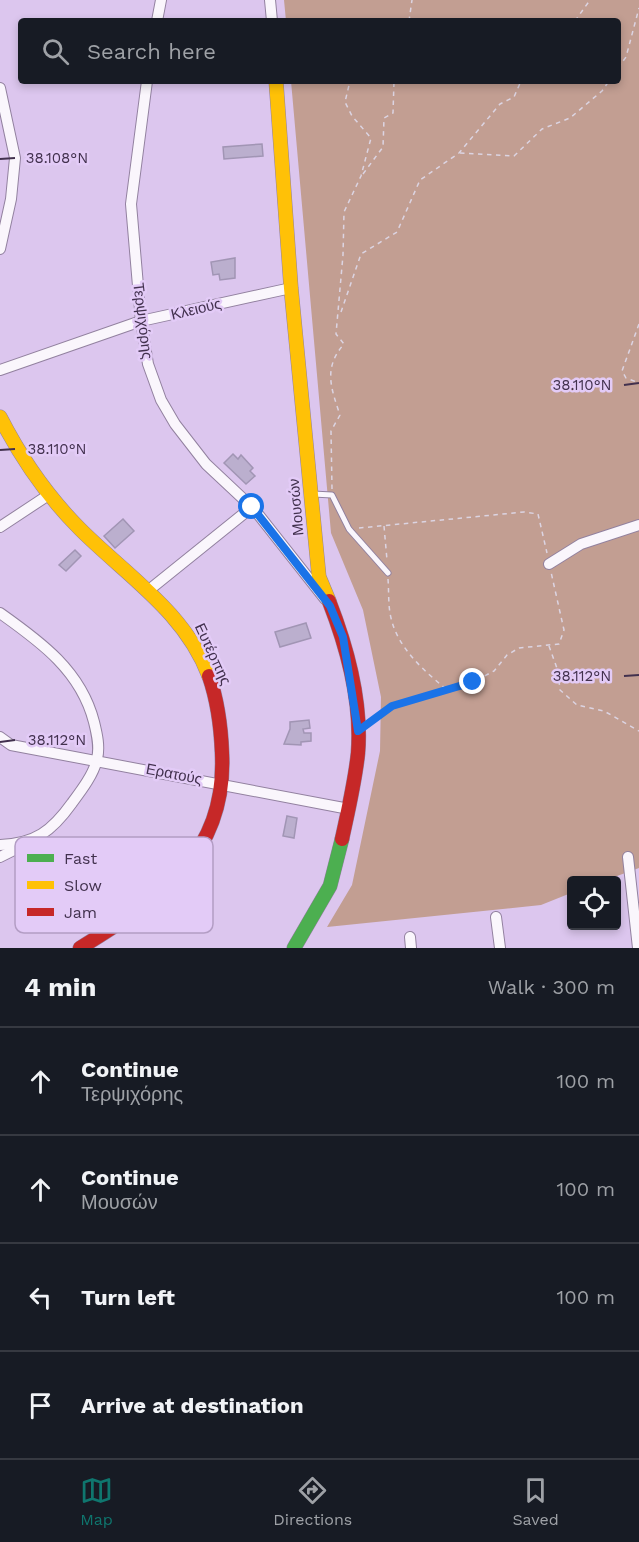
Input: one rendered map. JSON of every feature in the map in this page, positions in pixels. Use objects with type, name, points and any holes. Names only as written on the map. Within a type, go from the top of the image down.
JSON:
[{"type":"street","points":[[158,18],[161,0]]},
{"type":"street","points":[[270,0],[272,18]]},
{"type":"street","name":"Τερψιχόρης","points":[[147,84],[131,204],[141,321],[148,364],[161,399],[175,424],[206,464],[252,507],[314,579]]},
{"type":"street","name":"Μουσών","points":[[276,84],[291,288],[311,494],[314,579],[330,606],[343,637],[358,731],[358,753],[349,809],[330,886],[298,946]]},
{"type":"street","points":[[0,88],[15,158],[11,199],[0,249]]},
{"type":"street","name":"Κλειούς","points":[[0,370],[141,321],[291,288]]},
{"type":"street","name":"Ευτέρπης","points":[[0,417],[16,449],[50,494],[93,542],[149,590],[180,622],[194,645],[210,678],[220,712],[223,784],[216,819],[208,837]]},
{"type":"street","points":[[0,527],[50,494]]},
{"type":"street","points":[[149,590],[252,507]]},
{"type":"street","points":[[549,564],[581,544],[639,525]]},
{"type":"street","points":[[0,614],[44,644],[70,672],[91,709],[98,738],[97,759],[88,779],[67,810],[52,827],[37,837]]},
{"type":"street","name":"Ερατούς","points":[[0,737],[12,745],[97,759],[349,809]]},
{"type":"street","points":[[0,845],[15,844]]},
{"type":"street","points":[[0,857],[15,850]]},
{"type":"street","points":[[628,857],[638,948]]},
{"type":"street","points":[[496,918],[500,948]]},
{"type":"street","name":"Ευτέρπης","points":[[80,948],[105,933]]},
{"type":"lane","points":[[311,494],[332,495],[349,529],[388,573]]},
{"type":"path","points":[[409,18],[412,0]]},
{"type":"path","points":[[577,18],[590,0]]},
{"type":"path","points":[[621,64],[626,57],[639,8]]},
{"type":"path","points":[[340,316],[344,212],[361,176],[371,138],[345,102],[349,84]]},
{"type":"path","points":[[361,176],[382,147],[384,118],[393,113],[394,84]]},
{"type":"path","points":[[332,495],[331,431],[340,415],[330,383],[333,356],[344,344],[336,334],[361,254],[397,232],[420,180],[459,153],[500,104],[513,98],[520,84]]},
{"type":"path","points":[[459,153],[514,156],[542,129],[570,118],[606,84]]},
{"type":"path","points":[[639,324],[622,370],[626,378],[639,383]]},
{"type":"path","points":[[349,529],[524,512],[538,514],[564,630],[559,644],[519,648],[507,655],[494,671],[473,682],[392,706],[358,731]]},
{"type":"path","points":[[384,525],[391,618],[404,645],[420,668],[447,690]]},
{"type":"path","points":[[549,646],[558,671],[560,690],[577,705],[604,711],[639,730]]},
{"type":"shaded area","points":[[284,0],[639,0],[639,868],[617,876],[567,876],[567,895],[541,905],[327,927],[352,885],[380,751],[381,697],[363,610],[331,533],[291,84],[621,84],[621,18],[286,18]]},
{"type":"building","points":[[262,144],[263,156],[224,159],[223,147]]},
{"type":"building","points":[[235,258],[235,278],[220,280],[219,274],[213,275],[211,262]]},
{"type":"building","points":[[233,454],[238,459],[241,455],[253,468],[250,471],[255,476],[246,484],[224,463]]},
{"type":"building","points":[[123,519],[134,531],[115,548],[104,536]]},
{"type":"building","points":[[75,550],[81,556],[66,571],[59,565]]},
{"type":"building","points":[[306,623],[311,638],[280,647],[275,632]]},
{"type":"building","points":[[309,720],[310,728],[303,729],[304,733],[311,733],[311,741],[301,742],[301,745],[284,744],[290,729],[290,722]]},
{"type":"building","points":[[287,816],[297,818],[294,838],[283,836]]},
{"type":"traffic: fast","points":[[294,948],[330,886],[342,839]]},
{"type":"traffic: slow","points":[[276,84],[291,288],[319,577],[329,601]]},
{"type":"traffic: slow","points":[[0,417],[26,462],[46,490],[80,529],[170,614],[198,653],[209,676]]},
{"type":"traffic: jam","points":[[329,601],[347,656],[358,715],[357,764],[342,839]]},
{"type":"traffic: jam","points":[[205,837],[213,820],[221,789],[222,753],[215,695],[209,676]]},
{"type":"traffic: jam","points":[[80,948],[104,933]]},
{"type":"route","points":[[252,507],[330,606],[343,637],[358,731],[392,706],[473,682]]}]
